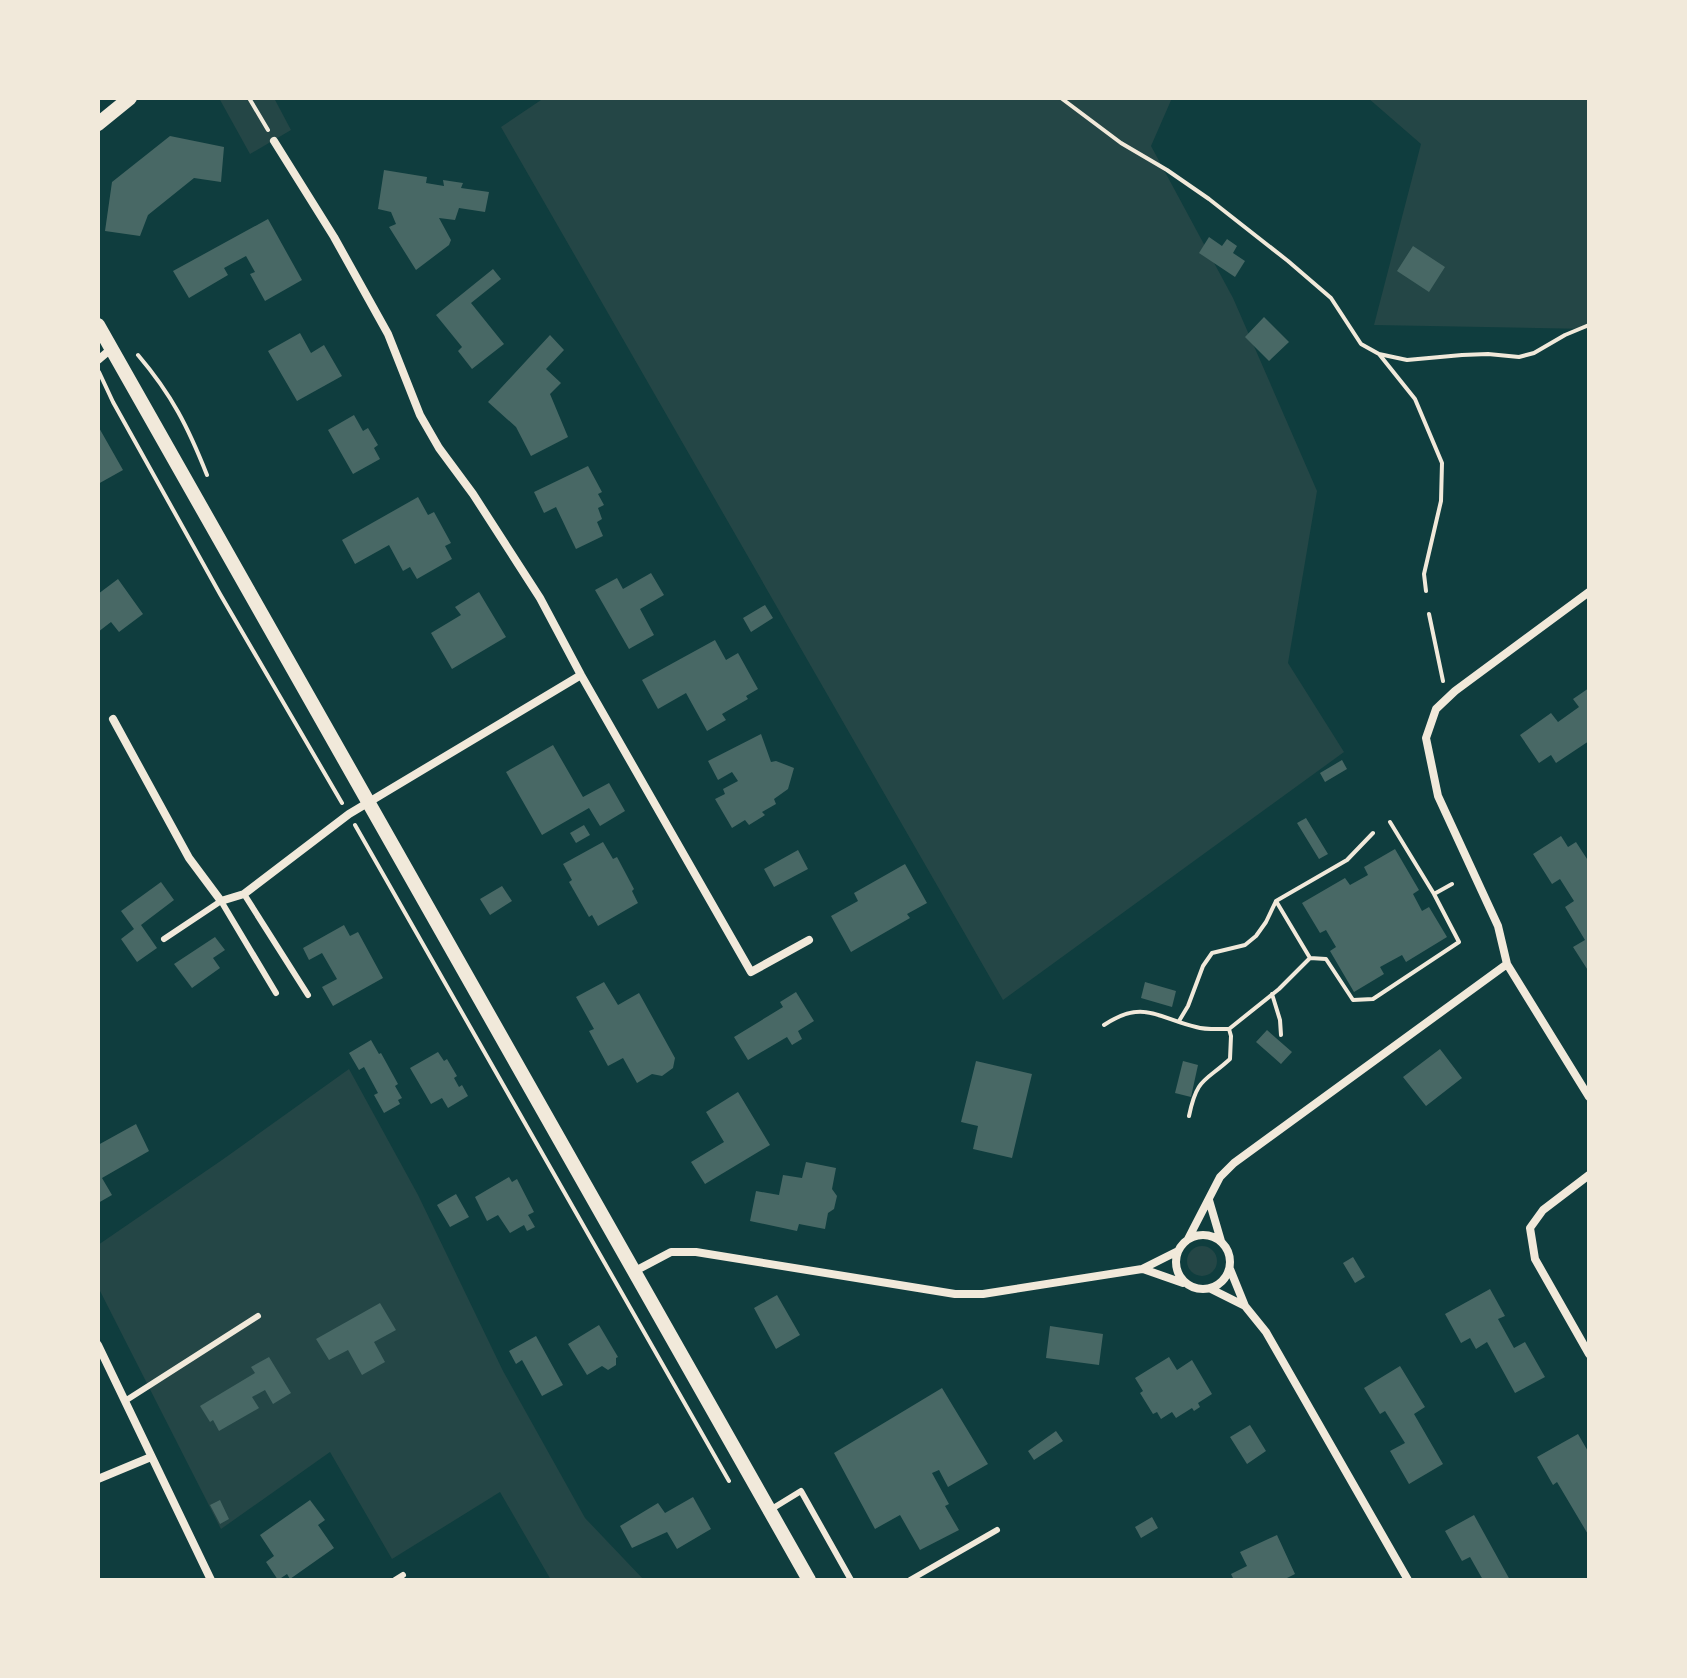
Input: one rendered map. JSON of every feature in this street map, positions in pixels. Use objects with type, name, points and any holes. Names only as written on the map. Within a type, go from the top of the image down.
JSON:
[{"type":"street","points":[[98,124],[130,98]]},
{"type":"street","points":[[274,141],[334,237],[388,334],[420,415],[540,598],[751,972],[809,940]]},
{"type":"street","points":[[98,325],[809,1580]]},
{"type":"street","points":[[98,360],[111,349]]},
{"type":"street","points":[[1589,592],[1471,677],[1436,709],[1426,738],[1438,796],[1498,926],[1507,964],[1589,1097]]},
{"type":"street","points":[[113,719],[189,858],[221,901],[244,894],[349,814],[581,675]]},
{"type":"street","points":[[1188,1239],[1220,1177],[1234,1163],[1507,964]]},
{"type":"street","points":[[1589,1175],[1543,1210],[1530,1228],[1535,1259],[1589,1354]]},
{"type":"street","points":[[1208,1199],[1245,1306],[1266,1332],[1408,1580]]},
{"type":"street","points":[[1185,1283],[1176,1268],[1182,1244],[1196,1235],[1213,1236],[1221,1241]]},
{"type":"street","points":[[635,1271],[671,1252],[696,1252],[955,1294],[983,1294],[1142,1269],[1178,1251]]},
{"type":"street","points":[[1142,1269],[1193,1288],[1211,1289],[1245,1306]]},
{"type":"street","points":[[1211,1289],[1226,1278],[1230,1269]]},
{"type":"street","points":[[98,1345],[211,1580]]},
{"type":"street","points":[[98,1479],[151,1457]]},
{"type":"lane","points":[[244,894],[308,995]]},
{"type":"lane","points":[[164,939],[221,901],[276,993]]},
{"type":"lane","points":[[125,1401],[258,1316]]},
{"type":"lane","points":[[770,1510],[801,1491],[851,1580]]},
{"type":"lane","points":[[910,1580],[997,1530]]},
{"type":"lane","points":[[395,1580],[403,1575]]},
{"type":"path","points":[[249,98],[274,141]]},
{"type":"path","points":[[1061,98],[1121,143],[1209,199],[1288,261],[1331,298],[1361,344],[1379,354],[1407,360],[1488,354],[1519,357],[1534,353],[1589,325]]},
{"type":"path","points":[[1379,354],[1415,399],[1442,463],[1441,501],[1424,574],[1426,591]]},
{"type":"path","points":[[98,370],[220,594],[349,814],[734,1490]]},
{"type":"path","points":[[1429,614],[1447,699]]},
{"type":"path","points":[[1104,1025],[1134,1011],[1149,1012],[1196,1027],[1229,1029],[1310,958],[1326,959],[1353,1000],[1373,999],[1459,942],[1390,822]]},
{"type":"path","points":[[1179,1021],[1203,966],[1212,953],[1245,945],[1266,922],[1276,901],[1347,860],[1373,833]]},
{"type":"path","points":[[1434,894],[1452,884]]},
{"type":"path","points":[[1276,901],[1310,958]]},
{"type":"path","points":[[1272,994],[1281,1035]]},
{"type":"path","points":[[1189,1116],[1201,1082],[1230,1059],[1229,1029]]},
{"type":"shaded area","points":[[219,98],[274,98],[291,130],[250,154]]},
{"type":"shaded area","points":[[544,98],[1172,98],[1151,146],[1233,298],[1317,491],[1288,663],[1344,752],[1003,1000],[501,127]]},
{"type":"shaded area","points":[[1368,98],[1589,98],[1589,329],[1374,325],[1421,144]]},
{"type":"shaded area","points":[[349,1069],[418,1195],[503,1371],[585,1518],[644,1580],[551,1580],[500,1492],[392,1559],[330,1452],[221,1529],[98,1287],[98,1245]]},
{"type":"shaded area","points":[[1202,1246],[1213,1250],[1217,1261],[1213,1272],[1202,1276],[1191,1272],[1187,1261],[1191,1250]]},
{"type":"building","points":[[170,136],[224,147],[221,182],[194,178],[148,215],[140,236],[105,231],[112,182]]},
{"type":"building","points":[[384,170],[427,177],[426,183],[444,186],[443,180],[463,183],[461,188],[489,192],[485,212],[459,208],[455,220],[439,218],[451,240],[449,245],[416,270],[389,227],[396,224],[391,212],[378,209]]},
{"type":"building","points":[[268,219],[302,280],[265,301],[250,274],[255,272],[246,256],[224,268],[228,275],[189,298],[173,271]]},
{"type":"building","points":[[1209,237],[1222,246],[1227,239],[1237,246],[1233,253],[1245,261],[1235,277],[1199,253]]},
{"type":"building","points":[[1413,246],[1445,267],[1429,292],[1397,271]]},
{"type":"building","points":[[493,269],[501,279],[471,303],[504,344],[472,369],[458,351],[462,347],[436,315]]},
{"type":"building","points":[[1264,317],[1289,342],[1269,361],[1245,337]]},
{"type":"building","points":[[300,333],[311,353],[324,345],[342,376],[297,401],[268,351]]},
{"type":"building","points":[[550,335],[564,350],[546,369],[561,383],[550,394],[568,437],[531,456],[516,427],[488,402]]},
{"type":"building","points":[[354,415],[363,431],[368,428],[378,445],[374,448],[380,459],[353,474],[328,430]]},
{"type":"building","points":[[98,426],[123,470],[98,484]]},
{"type":"building","points":[[588,466],[602,492],[598,494],[604,505],[598,508],[602,519],[597,522],[603,536],[576,549],[556,507],[544,513],[534,492]]},
{"type":"building","points":[[418,497],[428,515],[434,512],[451,543],[445,546],[452,559],[417,579],[410,567],[403,571],[389,545],[355,564],[342,540]]},
{"type":"building","points":[[651,573],[664,595],[640,609],[654,635],[629,649],[595,590],[617,578],[623,589]]},
{"type":"building","points":[[118,579],[143,614],[119,632],[111,622],[98,632],[98,594]]},
{"type":"building","points":[[479,592],[506,637],[452,669],[431,633],[461,615],[455,607]]},
{"type":"building","points":[[765,605],[773,618],[751,632],[743,618]]},
{"type":"building","points":[[715,640],[726,660],[738,653],[758,689],[746,696],[748,699],[722,714],[726,720],[707,731],[686,693],[658,709],[642,680]]},
{"type":"building","points":[[1589,688],[1589,741],[1556,763],[1551,755],[1539,763],[1520,735],[1551,713],[1558,722],[1579,707],[1573,699]]},
{"type":"building","points":[[761,734],[771,762],[794,768],[788,789],[774,799],[776,804],[762,812],[765,815],[749,825],[745,820],[732,828],[715,799],[725,794],[723,789],[738,781],[732,772],[718,780],[708,761]]},
{"type":"building","points":[[553,745],[583,797],[609,783],[625,811],[600,826],[589,808],[542,835],[506,772]]},
{"type":"building","points":[[1342,760],[1347,769],[1325,782],[1320,773]]},
{"type":"building","points":[[1306,818],[1328,854],[1319,859],[1297,823]]},
{"type":"building","points":[[584,825],[590,835],[576,843],[570,833]]},
{"type":"building","points":[[1561,836],[1568,847],[1576,842],[1589,862],[1589,972],[1573,947],[1585,940],[1565,907],[1574,901],[1560,879],[1552,884],[1533,854]]},
{"type":"building","points":[[603,842],[613,859],[617,857],[638,903],[598,926],[592,915],[589,917],[569,882],[572,880],[563,864]]},
{"type":"building","points":[[1395,849],[1419,890],[1413,894],[1422,911],[1429,907],[1447,937],[1406,962],[1402,955],[1380,967],[1384,974],[1354,992],[1330,951],[1336,947],[1326,930],[1320,933],[1302,903],[1345,878],[1350,885],[1368,875],[1364,867]]},
{"type":"building","points":[[798,850],[808,869],[774,887],[764,869]]},
{"type":"building","points":[[905,864],[927,903],[907,914],[910,918],[851,952],[831,916],[858,901],[854,893]]},
{"type":"building","points":[[161,882],[174,900],[141,925],[157,948],[137,962],[121,939],[134,929],[121,911]]},
{"type":"building","points":[[502,886],[512,901],[490,915],[480,899]]},
{"type":"building","points":[[344,925],[350,936],[358,932],[383,978],[333,1006],[322,987],[337,979],[322,953],[309,960],[303,948]]},
{"type":"building","points":[[215,937],[225,950],[213,958],[220,968],[192,988],[174,964]]},
{"type":"building","points":[[604,982],[618,1005],[639,993],[675,1058],[673,1068],[662,1076],[652,1074],[637,1083],[623,1058],[608,1066],[589,1031],[594,1029],[576,997]]},
{"type":"building","points":[[1145,982],[1176,991],[1172,1007],[1141,998]]},
{"type":"building","points":[[796,992],[814,1021],[798,1031],[802,1039],[792,1045],[787,1037],[748,1060],[734,1037],[783,1007],[780,1002]]},
{"type":"building","points":[[1267,1030],[1292,1052],[1281,1064],[1256,1042]]},
{"type":"building","points":[[371,1040],[398,1084],[395,1086],[402,1098],[398,1100],[400,1104],[384,1113],[374,1095],[378,1093],[364,1067],[359,1070],[349,1053]]},
{"type":"building","points":[[1440,1049],[1462,1078],[1426,1106],[1403,1077]]},
{"type":"building","points":[[438,1052],[444,1061],[447,1059],[457,1076],[454,1078],[459,1087],[462,1085],[468,1096],[448,1108],[442,1098],[431,1104],[410,1068]]},
{"type":"building","points":[[976,1061],[1032,1074],[1012,1158],[973,1149],[978,1126],[961,1122]]},
{"type":"building","points":[[1183,1061],[1198,1065],[1191,1097],[1175,1093]]},
{"type":"building","points":[[738,1092],[770,1145],[705,1184],[691,1162],[724,1142],[706,1112]]},
{"type":"building","points":[[136,1124],[149,1151],[102,1178],[112,1195],[98,1203],[98,1145]]},
{"type":"building","points":[[806,1162],[836,1168],[832,1189],[837,1196],[834,1209],[828,1213],[825,1229],[799,1224],[797,1231],[750,1221],[756,1191],[779,1195],[783,1175],[802,1178]]},
{"type":"building","points":[[509,1177],[512,1182],[517,1179],[534,1212],[528,1215],[535,1227],[527,1231],[524,1225],[510,1233],[498,1215],[487,1221],[475,1197]]},
{"type":"building","points":[[456,1194],[469,1217],[450,1227],[437,1205]]},
{"type":"building","points":[[1353,1257],[1365,1277],[1355,1283],[1343,1263]]},
{"type":"building","points":[[1490,1289],[1505,1316],[1498,1319],[1514,1348],[1525,1342],[1545,1377],[1515,1393],[1487,1342],[1476,1349],[1470,1338],[1461,1343],[1445,1314]]},
{"type":"building","points":[[777,1295],[800,1335],[776,1349],[754,1308]]},
{"type":"building","points":[[380,1303],[396,1330],[374,1342],[385,1362],[362,1375],[348,1350],[329,1360],[316,1339]]},
{"type":"building","points":[[599,1325],[618,1357],[616,1365],[608,1370],[602,1366],[587,1375],[568,1344]]},
{"type":"building","points":[[1050,1326],[1103,1334],[1099,1365],[1046,1358]]},
{"type":"building","points":[[536,1336],[563,1385],[542,1396],[522,1360],[516,1364],[509,1351]]},
{"type":"building","points":[[269,1357],[291,1393],[273,1404],[265,1390],[252,1397],[259,1408],[219,1431],[200,1406],[255,1373],[251,1367]]},
{"type":"building","points":[[1169,1357],[1177,1370],[1192,1360],[1212,1394],[1198,1403],[1200,1407],[1194,1411],[1192,1408],[1176,1418],[1172,1412],[1161,1419],[1157,1412],[1153,1414],[1135,1378]]},
{"type":"building","points":[[1400,1366],[1425,1407],[1414,1414],[1443,1464],[1409,1484],[1390,1451],[1405,1443],[1385,1411],[1380,1414],[1364,1388]]},
{"type":"building","points":[[942,1388],[988,1464],[948,1487],[939,1470],[932,1473],[959,1530],[920,1550],[900,1515],[875,1529],[834,1453]]},
{"type":"building","points":[[1250,1425],[1266,1451],[1247,1464],[1230,1437]]},
{"type":"building","points":[[1056,1431],[1063,1441],[1034,1460],[1028,1451]]},
{"type":"building","points":[[1578,1434],[1589,1453],[1589,1536],[1557,1482],[1553,1485],[1537,1457]]},
{"type":"building","points":[[693,1497],[711,1529],[677,1549],[667,1532],[632,1548],[620,1526],[658,1503],[665,1513]]},
{"type":"building","points":[[220,1500],[229,1519],[220,1524],[210,1505]]},
{"type":"building","points":[[310,1500],[325,1520],[318,1525],[334,1548],[290,1579],[287,1574],[278,1580],[266,1562],[274,1556],[260,1535]]},
{"type":"building","points":[[1474,1515],[1510,1580],[1483,1580],[1470,1557],[1462,1561],[1445,1531]]},
{"type":"building","points":[[1152,1517],[1158,1528],[1141,1538],[1135,1527]]},
{"type":"building","points":[[1277,1535],[1295,1574],[1283,1580],[1234,1580],[1231,1574],[1247,1566],[1240,1552]]}]
